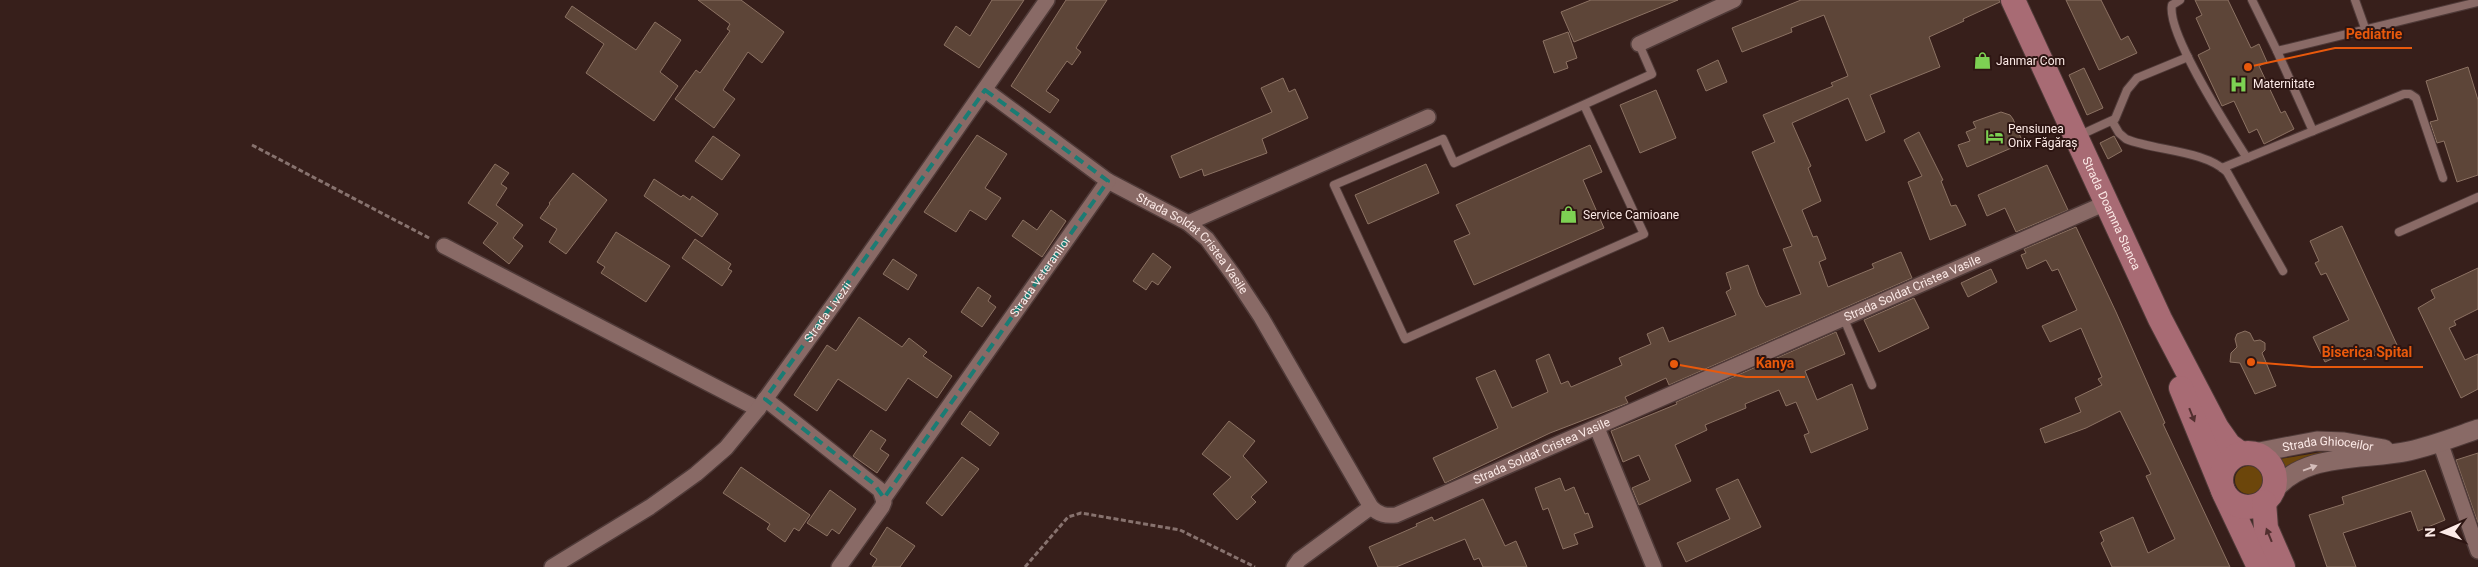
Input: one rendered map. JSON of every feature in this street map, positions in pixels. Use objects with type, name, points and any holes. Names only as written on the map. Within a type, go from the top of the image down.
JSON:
[{"type":"main road","name":"Strada Doamna Stanca","points":[[2013,0],[2160,319],[2217,428],[2229,445],[2247,453]]},
{"type":"main road","name":"Strada Doamna Stanca","points":[[2160,319],[2178,380],[2224,492],[2259,567]]},
{"type":"main road","points":[[2268,498],[2247,507],[2229,500],[2221,484],[2224,466],[2230,459],[2247,453],[2269,462],[2274,469],[2275,482],[2268,498],[2266,528],[2283,567]]},
{"type":"street","name":"Strada Livezii","points":[[552,567],[632,518],[696,474],[726,448],[761,404],[1047,0]]},
{"type":"street","points":[[1639,44],[1734,0]]},
{"type":"street","points":[[985,90],[1108,181]]},
{"type":"street","points":[[1188,224],[1428,117]]},
{"type":"street","name":"Strada Soldat Cristea Vasile","points":[[1108,181],[1188,224],[1216,249],[1248,297],[1371,507],[1382,515],[1396,515],[2106,203]]},
{"type":"street","name":"Strada Veteranilor","points":[[839,567],[882,507],[884,498],[1108,181]]},
{"type":"street","points":[[444,246],[761,404],[874,484],[884,498]]},
{"type":"street","points":[[1597,428],[1654,567]]},
{"type":"street","name":"Strada Ghioceilor","points":[[2268,498],[2287,478],[2323,463],[2403,452],[2478,429]]},
{"type":"street","name":"Strada Ghioceilor","points":[[2247,453],[2317,441],[2333,441],[2403,452]]},
{"type":"street","points":[[2440,442],[2478,551]]},
{"type":"street","points":[[1294,567],[1305,555],[1371,507]]},
{"type":"lane","points":[[2180,0],[2172,5],[2172,15],[2188,57],[2209,98],[2247,158]]},
{"type":"lane","points":[[2252,0],[2277,50],[2313,131]]},
{"type":"lane","points":[[2355,0],[2365,28]]},
{"type":"lane","points":[[2277,50],[2465,2],[2478,2]]},
{"type":"lane","points":[[1584,105],[1644,234],[1405,340],[1334,185],[1443,138],[1454,163],[1652,74],[1639,44]]},
{"type":"lane","points":[[2076,137],[2112,121],[2118,115],[2127,90],[2137,78],[2188,57]]},
{"type":"lane","points":[[2222,168],[2404,94],[2410,94],[2416,98],[2443,178]]},
{"type":"lane","points":[[2112,121],[2119,133],[2131,141],[2205,160],[2222,168],[2232,181],[2282,271]]},
{"type":"lane","points":[[2400,232],[2478,197]]},
{"type":"lane","points":[[1844,319],[1872,385]]},
{"type":"path","points":[[252,146],[444,246]]},
{"type":"path","points":[[1025,567],[1068,517],[1081,513],[1180,530],[1255,567]]},
{"type":"highlighted area","points":[[985,90],[1108,181],[884,498],[874,484],[765,399]]},
{"type":"shaded area","points":[[2341,450],[2286,472],[2284,465],[2278,459],[2325,452]]},
{"type":"shaded area","points":[[2249,466],[2259,470],[2263,480],[2259,490],[2249,494],[2239,490],[2235,480],[2239,470]]},
{"type":"building","points":[[698,0],[741,0],[784,32],[762,63],[748,52],[723,90],[735,99],[714,128],[675,99],[696,70],[700,73],[730,31],[727,29],[730,24]]},
{"type":"building","points":[[992,0],[1024,0],[979,68],[944,45],[956,26],[970,36]]},
{"type":"building","points":[[1066,0],[1107,0],[1076,48],[1081,52],[1072,65],[1067,61],[1046,91],[1059,100],[1050,113],[1011,86]]},
{"type":"building","points":[[1591,0],[1678,0],[1574,42],[1561,12]]},
{"type":"building","points":[[1801,0],[1999,0],[2000,2],[1929,37],[1940,67],[1870,95],[1885,132],[1866,141],[1848,98],[1792,123],[1811,166],[1808,168],[1821,201],[1802,210],[1813,237],[1817,236],[1826,259],[1819,262],[1828,287],[1874,268],[1872,264],[1901,252],[1912,278],[1669,385],[1666,378],[1625,397],[1628,403],[1550,433],[1445,483],[1433,458],[1498,428],[1476,378],[1495,370],[1512,408],[1548,392],[1536,360],[1549,354],[1561,384],[1568,381],[1571,387],[1622,365],[1619,358],[1651,344],[1647,334],[1663,327],[1669,342],[1736,315],[1726,292],[1731,289],[1726,273],[1748,265],[1759,295],[1766,307],[1801,294],[1783,249],[1792,246],[1752,152],[1775,142],[1763,115],[1833,86],[1831,83],[1848,76],[1824,15],[1791,28],[1792,32],[1742,52],[1732,28]]},
{"type":"building","points":[[2066,0],[2101,0],[2121,40],[2128,36],[2137,53],[2099,70]]},
{"type":"building","name":"Maternitate","points":[[2195,0],[2228,0],[2251,48],[2259,44],[2267,62],[2259,66],[2281,113],[2285,111],[2294,129],[2264,144],[2257,129],[2249,133],[2234,101],[2222,106],[2198,55],[2210,49],[2196,18],[2202,15]]},
{"type":"building","points":[[572,6],[636,50],[655,22],[681,40],[660,72],[678,86],[654,121],[586,73],[604,44],[565,17]]},
{"type":"building","points":[[1568,32],[1577,58],[1566,62],[1568,68],[1554,73],[1543,41]]},
{"type":"building","points":[[1718,60],[1727,82],[1706,91],[1697,70]]},
{"type":"building","points":[[2468,67],[2478,100],[2478,175],[2457,182],[2444,141],[2437,143],[2430,122],[2438,120],[2426,81]]},
{"type":"building","points":[[2084,68],[2103,108],[2087,115],[2069,75]]},
{"type":"building","points":[[1283,78],[1289,92],[1295,89],[1308,118],[1262,139],[1267,153],[1204,176],[1202,169],[1180,178],[1171,156],[1272,112],[1261,88]]},
{"type":"building","points":[[1656,90],[1676,138],[1640,153],[1620,105]]},
{"type":"building","name":"Pensiunea Onix Făgăraș","points":[[2001,112],[2010,115],[2013,119],[2023,143],[1967,167],[1958,145],[1970,141],[1966,132],[1976,128],[1973,122]]},
{"type":"building","points":[[1919,132],[1943,180],[1941,181],[1951,206],[1956,205],[1966,225],[1930,240],[1908,182],[1922,176],[1904,140]]},
{"type":"building","points":[[977,135],[1007,154],[985,188],[1001,198],[986,220],[970,210],[956,232],[924,212]]},
{"type":"building","points":[[713,136],[740,155],[722,180],[695,161]]},
{"type":"building","points":[[2114,136],[2122,151],[2108,159],[2100,143]]},
{"type":"building","points":[[1590,145],[1602,172],[1583,180],[1604,228],[1474,285],[1454,241],[1470,234],[1456,205]]},
{"type":"building","points":[[495,164],[509,173],[501,184],[507,188],[496,205],[523,225],[513,238],[523,246],[509,264],[483,243],[498,223],[468,203]]},
{"type":"building","points":[[1426,164],[1439,193],[1368,224],[1355,195]]},
{"type":"building","points":[[2047,165],[2068,210],[2016,232],[2005,208],[1987,216],[1978,195]]},
{"type":"building","points":[[573,173],[607,200],[566,254],[549,242],[557,229],[540,218],[549,203]]},
{"type":"building","points":[[654,179],[681,197],[683,195],[690,200],[692,196],[718,214],[702,237],[644,196]]},
{"type":"building","points":[[1051,210],[1066,221],[1042,257],[1012,236],[1023,220],[1037,230]]},
{"type":"building","points":[[2342,226],[2397,345],[2364,360],[2358,347],[2325,362],[2313,337],[2349,320],[2326,273],[2321,275],[2315,263],[2319,261],[2310,241]]},
{"type":"building","points":[[2076,227],[2116,312],[2165,423],[2163,424],[2230,567],[2112,567],[2101,543],[2104,541],[2100,532],[2133,517],[2148,553],[2175,539],[2146,476],[2151,474],[2120,411],[2086,428],[2045,443],[2040,429],[2081,412],[2075,398],[2102,385],[2098,379],[2102,377],[2081,328],[2050,342],[2042,326],[2077,310],[2058,269],[2052,271],[2046,260],[2027,269],[2021,255],[2026,253],[2024,249]]},
{"type":"building","points":[[616,232],[670,266],[646,302],[601,273],[605,267],[597,262]]},
{"type":"building","points":[[695,239],[731,264],[728,269],[732,271],[722,286],[682,258]]},
{"type":"building","points":[[1153,253],[1171,267],[1158,285],[1152,281],[1146,290],[1133,281]]},
{"type":"building","points":[[893,259],[917,275],[908,290],[883,274]]},
{"type":"building","points":[[2478,268],[2478,309],[2454,321],[2456,325],[2449,328],[2465,360],[2478,354],[2478,389],[2461,398],[2418,308],[2435,298],[2431,290]]},
{"type":"building","points":[[1991,269],[1997,282],[1968,297],[1961,283]]},
{"type":"building","points":[[978,287],[991,296],[988,301],[996,307],[982,327],[961,312]]},
{"type":"building","points":[[1914,298],[1929,328],[1879,352],[1864,320]]},
{"type":"building","points":[[859,317],[902,347],[909,338],[927,352],[923,356],[952,376],[937,398],[908,378],[886,411],[838,379],[817,411],[794,395],[827,345],[836,351]]},
{"type":"building","points":[[2245,331],[2250,333],[2254,341],[2260,340],[2265,343],[2265,350],[2262,353],[2276,386],[2255,394],[2240,363],[2230,362],[2231,353],[2237,347],[2235,339],[2237,334]]},
{"type":"building","points":[[1836,332],[1845,354],[1805,371],[1817,400],[1852,384],[1868,429],[1811,453],[1804,435],[1809,433],[1796,402],[1786,406],[1779,390],[1745,404],[1746,408],[1705,425],[1707,430],[1675,445],[1691,481],[1639,505],[1632,488],[1650,480],[1639,455],[1623,462],[1611,431],[1677,404],[1676,402]]},
{"type":"building","points":[[970,411],[999,433],[990,446],[961,424]]},
{"type":"building","points":[[1229,421],[1255,441],[1243,456],[1267,482],[1251,497],[1256,502],[1237,520],[1213,494],[1231,477],[1202,454]]},
{"type":"building","points":[[871,430],[886,440],[880,449],[889,455],[877,473],[853,456]]},
{"type":"building","points":[[2478,453],[2478,523],[2456,460]]},
{"type":"building","points":[[962,457],[979,469],[942,516],[926,503]]},
{"type":"building","points":[[741,467],[810,515],[799,531],[794,528],[785,542],[767,529],[770,524],[723,493]]},
{"type":"building","points":[[2425,470],[2445,520],[2418,531],[2411,511],[2343,533],[2356,567],[2327,567],[2309,515],[2344,504],[2342,497]]},
{"type":"building","points":[[1560,478],[1565,491],[1574,487],[1585,514],[1588,513],[1593,527],[1574,534],[1578,544],[1563,549],[1548,508],[1543,510],[1535,488]]},
{"type":"building","points":[[1738,479],[1761,527],[1686,562],[1677,543],[1730,519],[1716,489]]},
{"type":"building","points":[[830,490],[856,509],[839,534],[832,529],[827,536],[807,523]]},
{"type":"building","points":[[1483,499],[1505,546],[1516,541],[1527,567],[1483,567],[1479,558],[1474,560],[1465,539],[1396,567],[1378,567],[1369,547],[1417,526],[1416,524],[1432,517],[1434,521]]},
{"type":"building","points":[[887,527],[915,546],[900,567],[872,567],[877,559],[870,554]]},
{"type":"place","name":"Janmar Com","points":[[1982,61]]},
{"type":"place","name":"Pediatrie","points":[[2248,67]]},
{"type":"place","name":"Maternitate","points":[[2239,84]]},
{"type":"place","name":"Pensiunea Onix Făgăraș","points":[[1994,136]]},
{"type":"place","name":"Service Camioane","points":[[1569,215]]},
{"type":"place","name":"Biserica Spital","points":[[2251,362]]},
{"type":"place","name":"Kanya","points":[[1674,364]]}]
